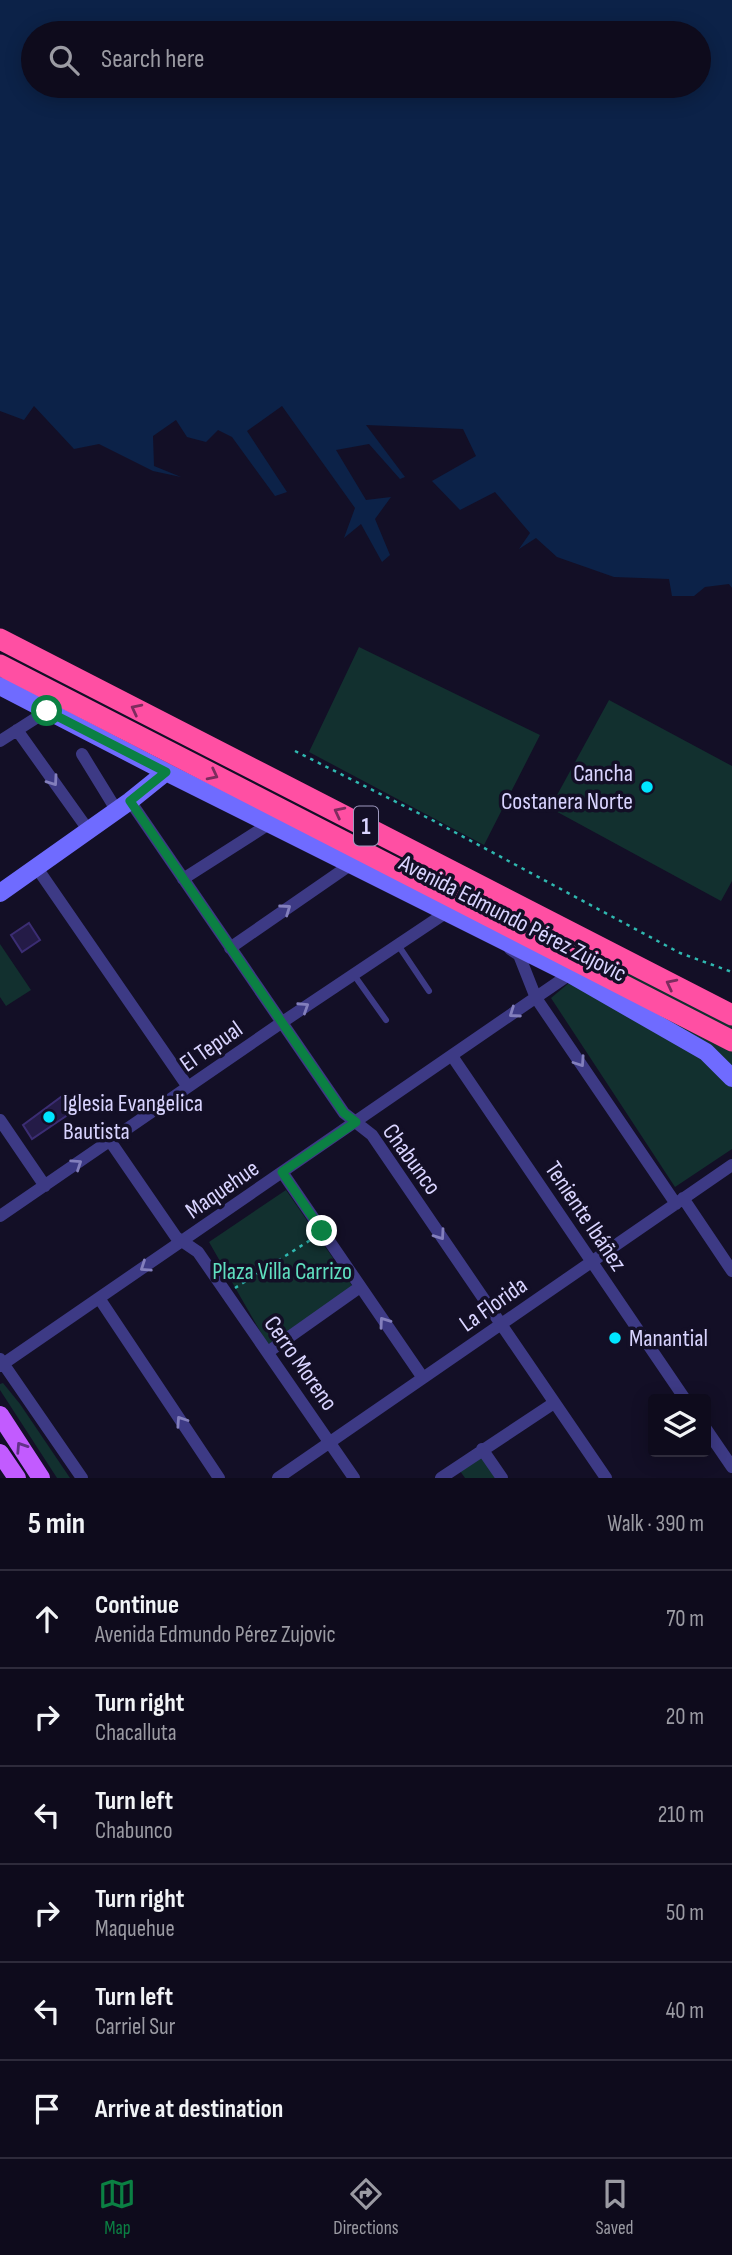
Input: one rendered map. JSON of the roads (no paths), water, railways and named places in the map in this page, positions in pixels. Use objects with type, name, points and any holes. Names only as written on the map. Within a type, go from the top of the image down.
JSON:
[{"type":"highway","name":"Avenida Edmundo Pérez Zujovic","points":[[0,639],[732,1015]]},
{"type":"highway","name":"Avenida Edmundo Pérez Zujovic","points":[[0,665],[732,1041]]},
{"type":"main road","points":[[0,1415],[41,1478]]},
{"type":"main road","points":[[0,1452],[17,1478]]},
{"type":"street","name":"Avenida Edmundo Pérez Zujovic","points":[[0,686],[570,974],[706,1052],[732,1078]]},
{"type":"street","points":[[0,741],[47,711]]},
{"type":"street","points":[[17,730],[89,831]]},
{"type":"street","name":"Chabunco","points":[[82,754],[183,879],[344,1113],[372,1135],[606,1478]]},
{"type":"street","points":[[0,893],[124,806],[166,772]]},
{"type":"street","points":[[183,879],[269,824]]},
{"type":"street","points":[[230,948],[350,865]]},
{"type":"street","points":[[37,868],[188,1087]]},
{"type":"street","name":"El Tepual","points":[[0,1216],[447,912]]},
{"type":"street","points":[[484,930],[519,955],[536,998],[679,1201],[732,1271]]},
{"type":"street","name":"Maquehue","points":[[1,1363],[184,1241],[570,974]]},
{"type":"street","name":"Teniente Ibáñez","points":[[452,1056],[682,1394]]},
{"type":"street","points":[[0,1120],[45,1186]]},
{"type":"street","name":"Cerro Moreno","points":[[110,1141],[174,1234],[198,1252],[354,1478]]},
{"type":"street","name":"La Florida","points":[[278,1478],[732,1165]]},
{"type":"street","points":[[282,1172],[423,1378]]},
{"type":"street","points":[[268,1352],[360,1287]]},
{"type":"street","points":[[99,1298],[219,1478]]},
{"type":"street","points":[[1,1363],[82,1478]]},
{"type":"street","points":[[441,1478],[456,1474],[482,1450],[554,1403]]},
{"type":"street","points":[[711,1436],[732,1467]]},
{"type":"street","points":[[482,1450],[502,1478]]},
{"type":"lane","points":[[398,946],[429,991]]},
{"type":"lane","points":[[354,975],[386,1020]]},
{"type":"water","points":[[0,0],[732,0],[732,588],[729,584],[705,587],[694,596],[672,596],[669,579],[614,577],[557,557],[536,538],[519,549],[530,533],[495,492],[460,510],[432,481],[476,456],[463,429],[366,425],[405,477],[400,479],[369,444],[336,450],[366,500],[391,497],[375,519],[390,555],[382,562],[361,524],[344,538],[355,508],[282,406],[247,431],[287,492],[275,496],[232,437],[218,430],[206,442],[187,437],[176,420],[153,436],[154,466],[181,477],[153,471],[99,444],[74,449],[34,406],[24,420],[0,411]]},
{"type":"place","name":"Cancha Costanera Norte","points":[[647,787]]},
{"type":"place","name":"Iglesia Evangelica Bautista","points":[[49,1117]]},
{"type":"place","name":"Manantial","points":[[615,1338]]},
{"type":"park label","name":"Plaza Villa Carrizo","points":[[282,1271]]}]
